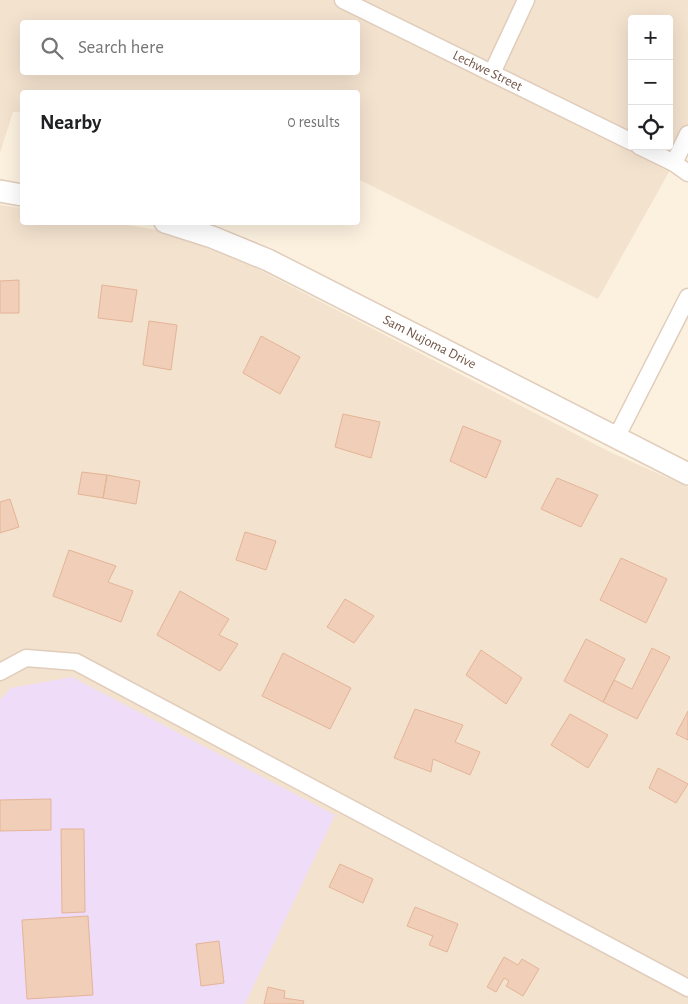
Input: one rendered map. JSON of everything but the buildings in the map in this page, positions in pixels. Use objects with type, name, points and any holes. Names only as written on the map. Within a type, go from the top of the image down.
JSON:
[{"type":"street","name":"Lechwe Street","points":[[343,0],[628,140]]},
{"type":"street","points":[[492,73],[526,0]]},
{"type":"street","points":[[674,163],[688,134]]},
{"type":"street","points":[[648,150],[674,163],[688,173]]},
{"type":"street","points":[[0,191],[20,194]]},
{"type":"street","name":"Sam Nujoma Drive","points":[[174,225],[212,237],[268,260],[688,474]]},
{"type":"street","points":[[616,438],[684,317],[688,297]]},
{"type":"street","points":[[0,672],[26,658],[76,662],[688,988]]},
{"type":"shaded area","points":[[0,0],[688,0],[688,134],[674,163],[598,299],[360,180],[360,90],[20,90],[20,112],[13,112],[0,153]]},
{"type":"shaded area","points":[[0,205],[20,208],[20,225],[128,225],[156,230],[207,246],[252,266],[610,452],[688,487],[688,1004],[0,1004]]},
{"type":"shaded area","points":[[72,677],[335,815],[245,1004],[0,1004],[0,700],[11,688]]}]
